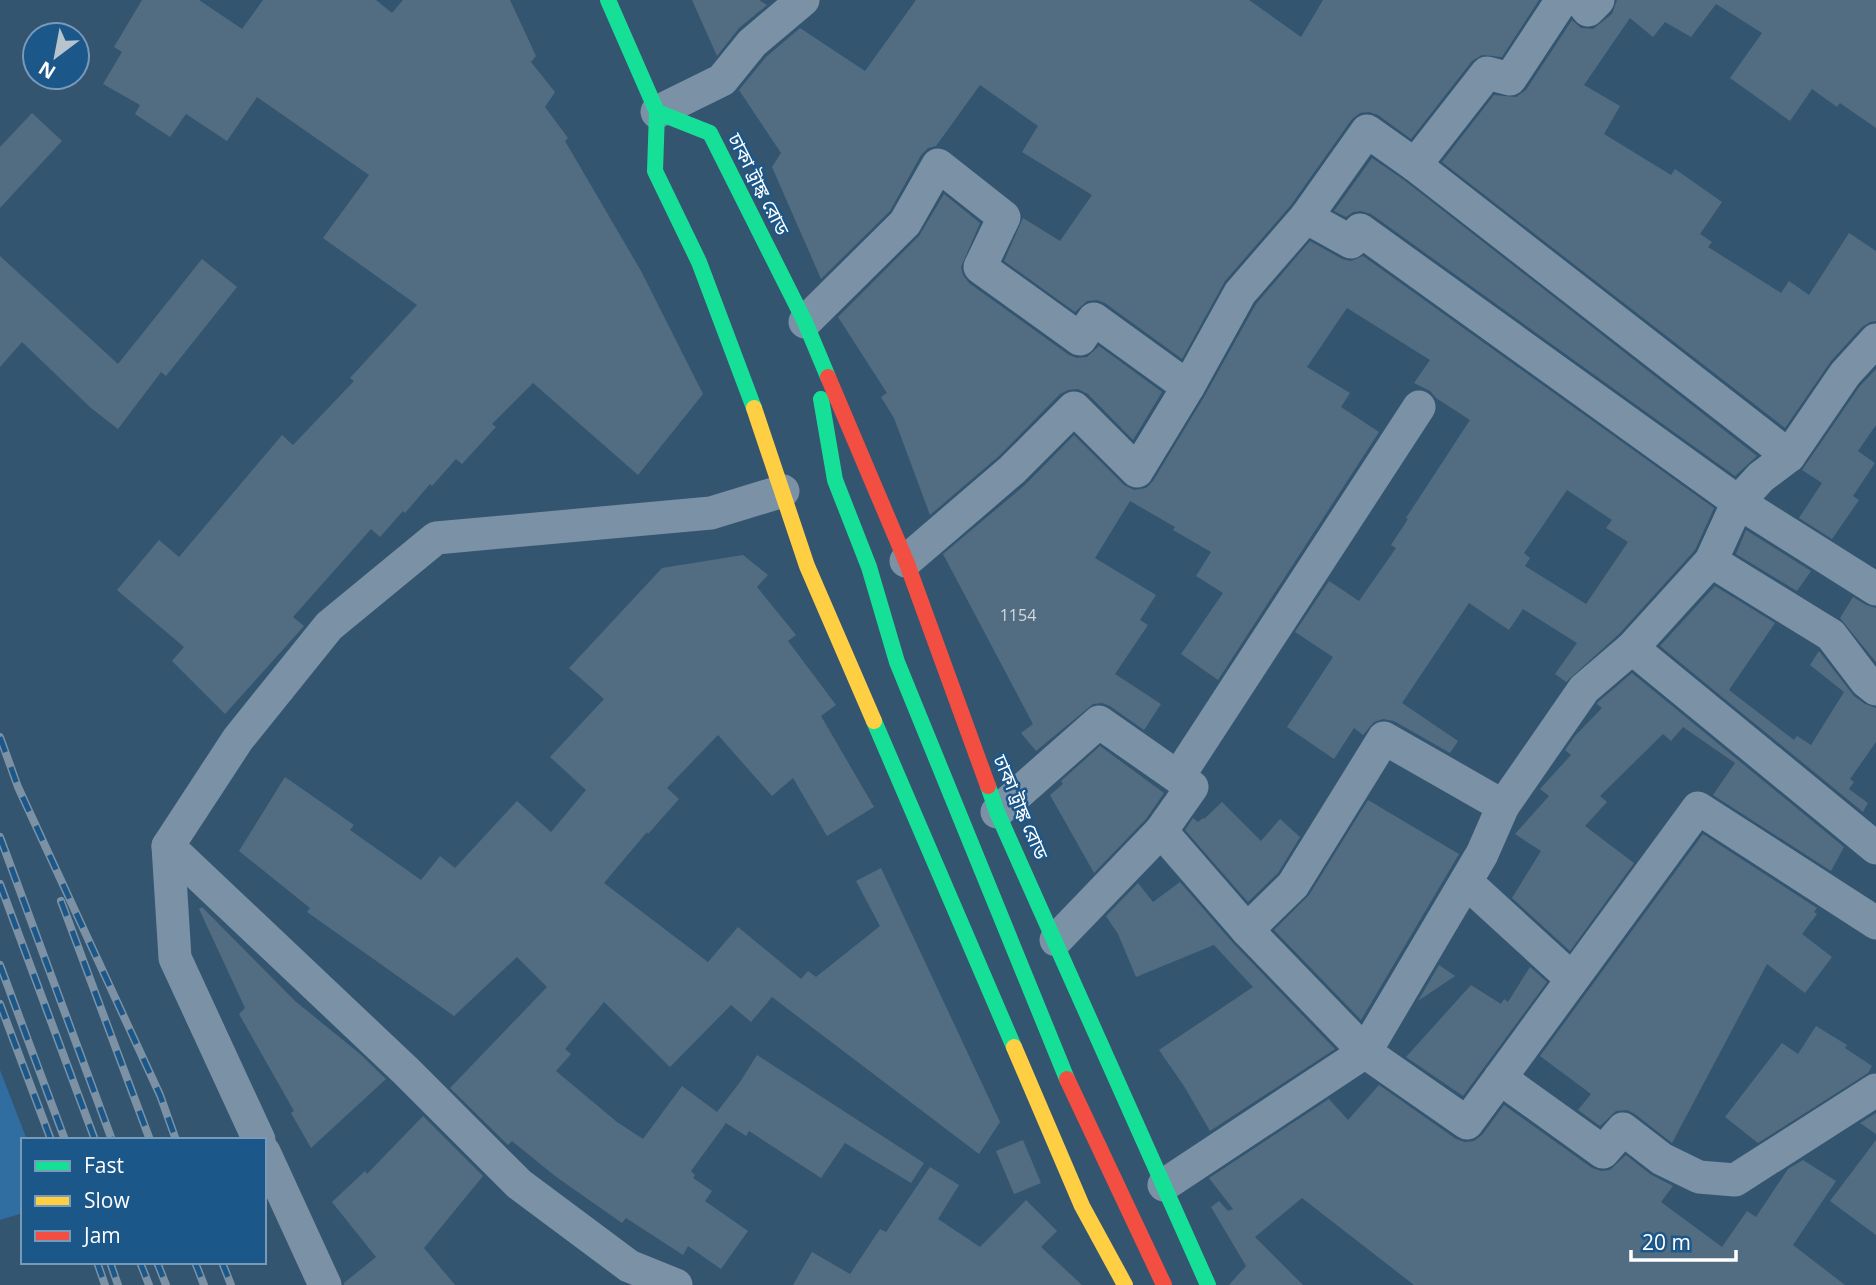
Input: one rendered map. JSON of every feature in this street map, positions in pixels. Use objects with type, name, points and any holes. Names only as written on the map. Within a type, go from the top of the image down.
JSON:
[{"type":"main road","points":[[608,0],[657,112],[655,171],[699,262],[765,436],[790,487],[813,579],[1082,1206],[1125,1285]]},
{"type":"main road","name":"ঢাকা ট্রাঙ্ক রোড","points":[[657,112],[710,133],[808,330],[906,561],[997,812],[1208,1285]]},
{"type":"main road","name":"ঢাকা ট্রাঙ্ক রোড","points":[[808,330],[835,480],[869,566],[908,692],[1053,1041],[1137,1231],[1164,1285]]},
{"type":"main road","name":"ঢাকা ট্রাঙ্ক রোড","points":[[855,576],[897,662]]},
{"type":"street","points":[[657,112],[722,80],[752,43],[803,0]]},
{"type":"street","points":[[1415,165],[1487,73],[1510,79],[1562,0]]},
{"type":"street","points":[[1580,0],[1588,10],[1598,0]]},
{"type":"street","points":[[906,561],[1012,470],[1074,408],[1137,471],[1240,293],[1306,217],[1367,131],[1415,165],[1789,456]]},
{"type":"street","points":[[808,330],[905,223],[938,165],[1004,217],[980,267],[1080,340],[1094,319],[1188,387]]},
{"type":"street","points":[[1306,217],[1351,242],[1360,230],[1738,502],[1876,589]]},
{"type":"street","points":[[1164,1185],[1365,1052],[1482,855],[1503,806],[1584,689],[1632,648],[1711,561],[1738,502],[1761,477],[1789,456],[1845,374],[1875,344]]},
{"type":"street","points":[[1178,777],[1419,407]]},
{"type":"street","points":[[258,1138],[176,958],[168,846],[238,739],[329,626],[436,538],[710,513],[790,487]]},
{"type":"street","points":[[1711,561],[1831,635],[1866,681],[1876,689]]},
{"type":"street","points":[[1632,648],[1876,848]]},
{"type":"street","points":[[997,812],[1099,722],[1192,787],[1161,831],[1056,940]]},
{"type":"street","points":[[1247,930],[1293,885],[1384,738],[1503,806]]},
{"type":"street","points":[[1161,831],[1247,930],[1365,1052],[1467,1123],[1698,808],[1876,922]]},
{"type":"street","points":[[168,846],[406,1070],[519,1184],[623,1276],[676,1285]]},
{"type":"street","points":[[1466,882],[1572,979]]},
{"type":"street","points":[[1500,1078],[1603,1152],[1623,1129],[1661,1159],[1699,1177],[1735,1181],[1876,1090]]},
{"type":"street","points":[[266,1156],[325,1285]]},
{"type":"shaded area","points":[[0,1070],[26,1138],[21,1138],[21,1214],[0,1220]]},
{"type":"building","points":[[142,0],[199,0],[242,29],[263,0],[376,0],[392,13],[403,0],[510,0],[536,56],[531,62],[555,92],[545,107],[568,138],[565,141],[641,271],[703,394],[638,475],[533,383],[492,424],[496,427],[462,464],[456,459],[380,537],[371,529],[293,617],[304,626],[225,714],[172,661],[184,647],[117,590],[159,540],[179,557],[282,435],[293,445],[354,381],[350,378],[417,305],[323,238],[369,175],[257,97],[227,141],[186,114],[170,137],[135,114],[140,105],[103,84],[122,52],[114,47]]},
{"type":"building","points":[[692,0],[759,0],[767,5],[739,28],[717,56]]},
{"type":"building","points":[[916,0],[1249,0],[1301,37],[1323,0],[1539,0],[1502,57],[1482,55],[1472,61],[1411,139],[1378,115],[1360,113],[1352,119],[1291,205],[1225,281],[1182,359],[1105,303],[1087,301],[1075,312],[1004,261],[1023,218],[1060,241],[1092,195],[1022,152],[1038,126],[980,85],[936,146],[928,148],[921,155],[890,211],[821,279],[772,167],[781,153],[739,90],[766,57],[800,28],[865,71]]},
{"type":"building","points":[[1617,0],[1876,0],[1876,128],[1840,103],[1837,107],[1812,89],[1790,121],[1730,78],[1762,33],[1716,4],[1691,37],[1665,22],[1653,37],[1630,18],[1584,85],[1620,106],[1604,134],[1671,175],[1675,169],[1722,202],[1700,234],[1712,242],[1708,247],[1781,293],[1789,281],[1809,295],[1849,233],[1876,251],[1876,321],[1862,327],[1831,361],[1785,428],[1442,162],[1494,95],[1516,97],[1526,90],[1572,20],[1581,28],[1593,29],[1612,14]]},
{"type":"building","points":[[32,113],[62,141],[0,208],[0,147]]},
{"type":"building","points":[[1372,158],[1404,180],[1757,456],[1735,476],[1371,214],[1361,211],[1346,217],[1334,211]]},
{"type":"building","points":[[944,194],[980,223],[961,267],[969,283],[1069,355],[1087,357],[1099,346],[1162,392],[1133,440],[1088,394],[1078,389],[1060,394],[999,456],[930,515],[894,418],[881,397],[887,393],[838,317],[919,236]]},
{"type":"building","points":[[1310,241],[1342,259],[1351,261],[1363,256],[1714,508],[1695,550],[1619,634],[1566,682],[1555,674],[1577,643],[1523,609],[1509,630],[1469,603],[1402,703],[1458,741],[1450,753],[1394,721],[1383,719],[1374,722],[1363,735],[1354,728],[1334,759],[1287,727],[1333,657],[1295,632],[1329,581],[1359,601],[1396,548],[1391,545],[1408,519],[1406,518],[1470,420],[1436,398],[1430,391],[1414,383],[1430,360],[1347,308],[1307,367],[1350,393],[1341,407],[1379,432],[1218,680],[1181,654],[1223,593],[1196,576],[1211,552],[1130,501],[1095,558],[1156,595],[1140,620],[1148,625],[1115,674],[1161,704],[1144,730],[1110,706],[1093,704],[1036,751],[1021,733],[1033,724],[943,554],[1025,485],[1074,435],[1124,485],[1134,490],[1146,488],[1153,481],[1204,397],[1256,304]],"holes":[[[1567,490],[1612,520],[1606,528],[1628,542],[1586,604],[1525,566],[1530,558],[1524,553]]]},
{"type":"building","points":[[0,256],[118,364],[202,259],[237,287],[166,376],[161,372],[118,429],[91,408],[22,342],[0,367]]},
{"type":"building","points":[[1876,369],[1876,425],[1858,451],[1875,463],[1853,496],[1859,500],[1832,539],[1799,518],[1822,483],[1802,470],[1860,386]]},
{"type":"building","points":[[1746,530],[1811,571],[1797,591],[1736,554]]},
{"type":"building","points":[[743,555],[768,575],[757,587],[796,635],[788,641],[836,705],[821,716],[874,807],[827,836],[793,778],[772,796],[718,735],[667,788],[679,799],[604,883],[708,962],[738,927],[801,979],[808,971],[816,977],[880,926],[856,881],[881,868],[1000,1122],[979,1154],[772,997],[751,1022],[731,1005],[670,1067],[604,1002],[565,1049],[571,1054],[556,1071],[617,1122],[643,1139],[682,1086],[717,1112],[757,1055],[924,1163],[911,1183],[845,1143],[821,1178],[749,1131],[746,1136],[726,1123],[691,1171],[695,1175],[693,1178],[712,1191],[705,1201],[748,1231],[721,1269],[688,1246],[683,1255],[626,1218],[622,1223],[555,1176],[512,1141],[508,1145],[450,1088],[547,987],[517,957],[454,1016],[307,912],[310,908],[239,851],[285,777],[354,825],[350,830],[421,880],[440,856],[455,868],[517,801],[551,832],[586,790],[550,757],[604,699],[569,668],[662,568]]},
{"type":"building","points":[[1715,586],[1775,623],[1729,690],[1794,740],[1797,736],[1811,745],[1844,692],[1810,665],[1819,651],[1854,696],[1876,708],[1876,742],[1850,779],[1854,782],[1849,789],[1868,803],[1863,812],[1660,646]]},
{"type":"building","points":[[1853,597],[1876,608],[1876,662],[1840,618]]},
{"type":"building","points":[[1632,673],[1844,847],[1831,871],[1713,795],[1735,763],[1683,727],[1671,741],[1663,734],[1600,796],[1607,802],[1585,826],[1634,863],[1570,951],[1512,898],[1541,851],[1515,834],[1549,796],[1540,789],[1571,755],[1565,750],[1602,708],[1598,702]]},
{"type":"building","points":[[1100,746],[1164,793],[1146,819],[1094,873],[1050,795],[1063,784],[1061,781]]},
{"type":"building","points":[[1368,800],[1459,854],[1361,1020],[1274,930],[1309,895]]},
{"type":"building","points":[[1222,802],[1261,841],[1280,819],[1300,837],[1278,873],[1248,902],[1185,830],[1193,818],[1198,822],[1204,819]]},
{"type":"building","points":[[1703,834],[1817,908],[1814,912],[1817,914],[1802,934],[1832,957],[1805,993],[1767,964],[1672,1143],[1627,1110],[1616,1111],[1600,1126],[1578,1110],[1591,1094],[1540,1056]]},
{"type":"building","points":[[1180,882],[1233,943],[1335,1049],[1210,1131],[1159,1050],[1253,987],[1214,945],[1136,977],[1118,934],[1106,916],[1138,883],[1153,902]]},
{"type":"building","points":[[202,907],[295,1001],[359,1053],[386,1079],[311,1148],[291,1113],[294,1111],[239,1014],[245,1008],[199,909]]},
{"type":"building","points":[[1439,965],[1455,976],[1418,1001]]},
{"type":"building","points":[[1530,967],[1547,982],[1463,1096],[1406,1057],[1471,985],[1501,1004],[1504,999],[1508,1002]]},
{"type":"building","points":[[1816,1026],[1847,1045],[1845,1048],[1872,1066],[1868,1073],[1758,1143],[1725,1117],[1782,1043],[1798,1054]]},
{"type":"building","points":[[1379,1085],[1456,1139],[1465,1142],[1474,1141],[1482,1135],[1504,1105],[1592,1168],[1610,1170],[1626,1155],[1650,1174],[1673,1186],[1661,1202],[1722,1247],[1747,1211],[1756,1217],[1788,1169],[1803,1160],[1836,1181],[1793,1245],[1845,1285],[1414,1285],[1302,1198],[1255,1237],[1303,1285],[1229,1285],[1246,1266],[1211,1207],[1219,1201],[1228,1211],[1233,1209],[1209,1178],[1329,1099],[1348,1120]]},
{"type":"building","points":[[1876,1113],[1876,1134],[1860,1123]]},
{"type":"building","points":[[423,1116],[483,1176],[424,1248],[455,1285],[344,1285],[376,1257],[332,1202],[365,1171],[367,1174]]},
{"type":"building","points":[[1023,1140],[1041,1183],[1014,1194],[996,1151]]},
{"type":"building","points":[[1876,1140],[1876,1235],[1830,1201]]},
{"type":"building","points":[[930,1167],[959,1185],[938,1219],[980,1247],[1026,1200],[1057,1231],[1041,1247],[1082,1285],[793,1285],[812,1252],[850,1274],[880,1229],[886,1232]]},
{"type":"railway","points":[[0,737],[18,787],[160,1095],[175,1138]]},
{"type":"railway","points":[[0,837],[111,1138]]},
{"type":"railway","points":[[0,884],[94,1138]]},
{"type":"railway","points":[[61,901],[149,1138]]},
{"type":"railway","points":[[0,965],[64,1138]]},
{"type":"railway","points":[[0,1004],[50,1138]]},
{"type":"railway","points":[[98,1264],[105,1285]]},
{"type":"railway","points":[[111,1264],[118,1285]]},
{"type":"railway","points":[[141,1264],[149,1285]]},
{"type":"railway","points":[[158,1264],[166,1285]]},
{"type":"railway","points":[[196,1264],[204,1285]]},
{"type":"railway","points":[[223,1264],[231,1285]]},
{"type":"traffic: fast","points":[[608,0],[657,112],[710,133],[805,322],[828,377]]},
{"type":"traffic: fast","points":[[657,112],[655,171],[699,262],[754,408]]},
{"type":"traffic: fast","points":[[821,399],[835,480],[869,567],[897,662],[1067,1079]]},
{"type":"traffic: fast","points":[[874,721],[1014,1047]]},
{"type":"traffic: fast","points":[[988,786],[997,812],[1208,1285]]},
{"type":"traffic: slow","points":[[754,408],[807,566],[874,721]]},
{"type":"traffic: slow","points":[[1014,1047],[1082,1206],[1125,1285]]},
{"type":"traffic: jam","points":[[828,377],[906,561],[988,786]]},
{"type":"traffic: jam","points":[[1067,1079],[1164,1285]]}]
